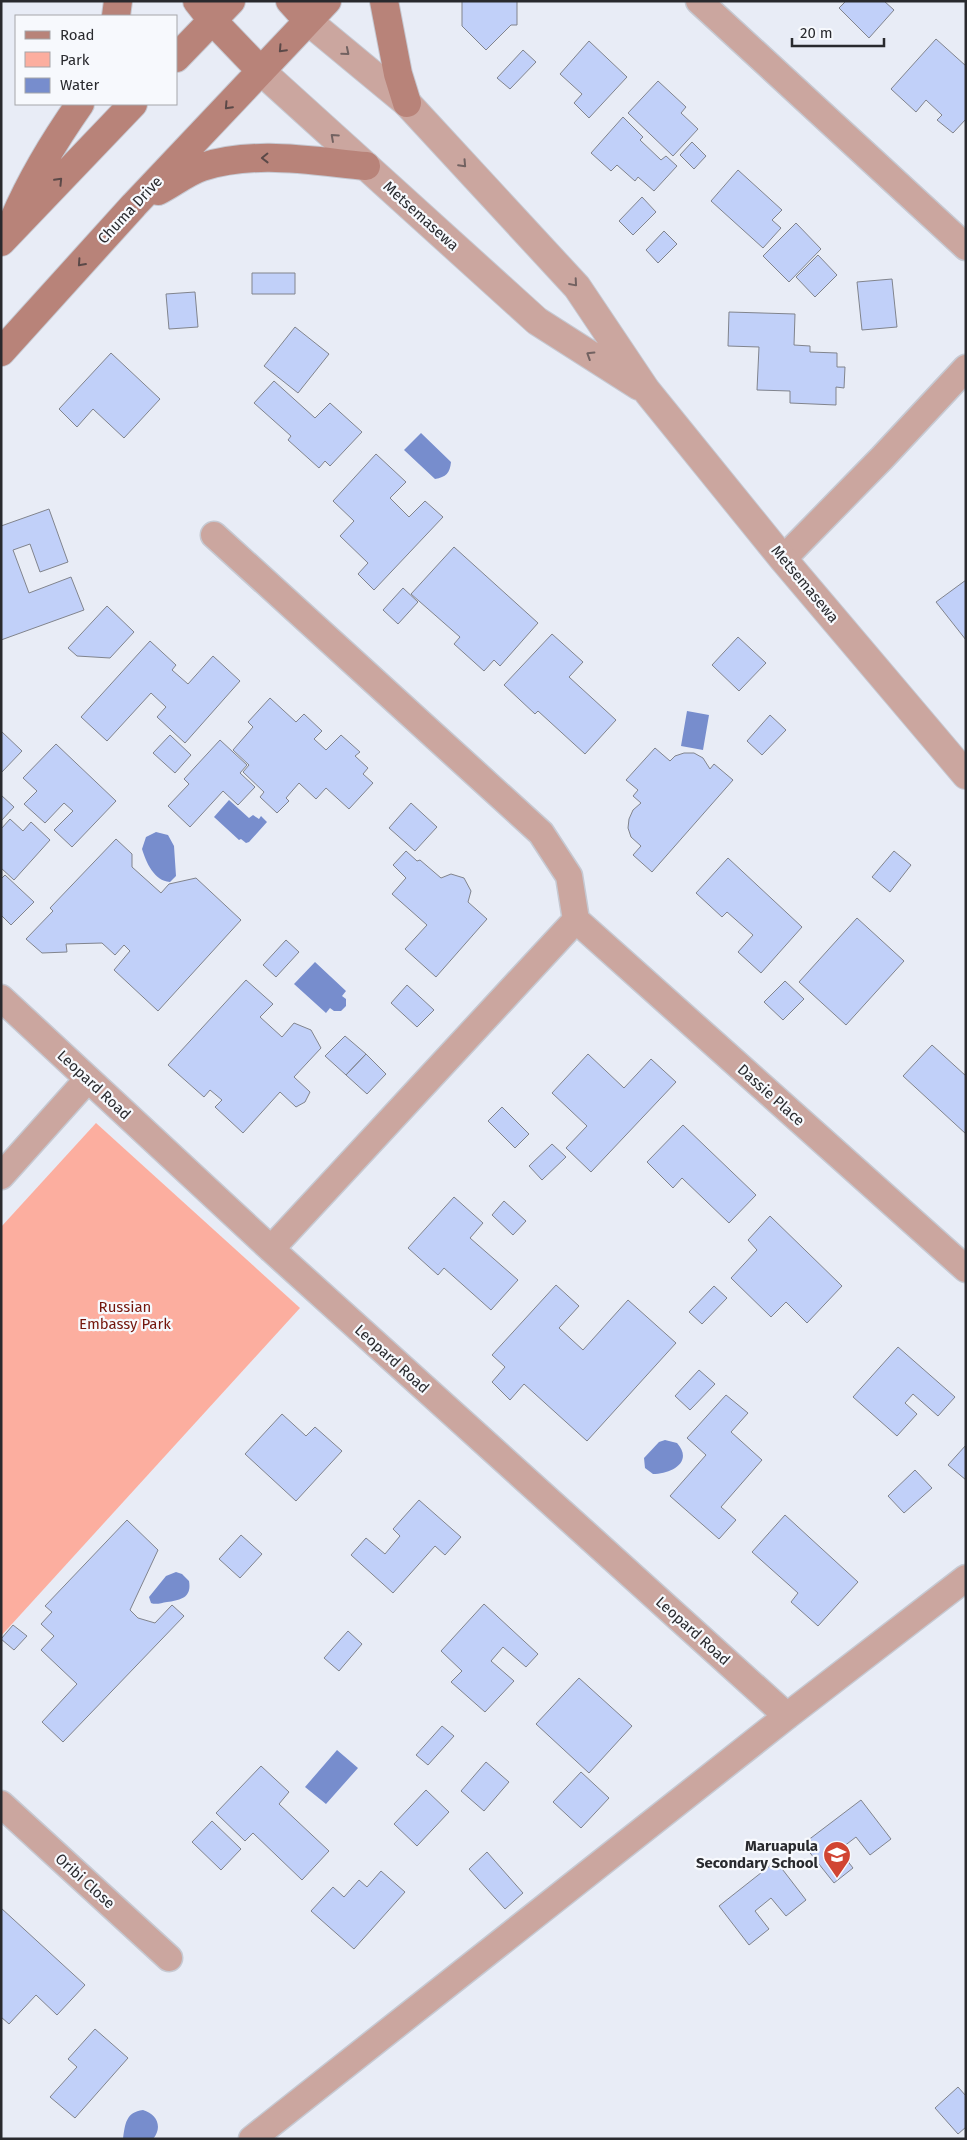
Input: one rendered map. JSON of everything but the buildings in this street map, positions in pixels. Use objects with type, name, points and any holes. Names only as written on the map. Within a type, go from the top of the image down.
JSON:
[{"type":"main road","points":[[116,15],[118,1]]},
{"type":"main road","points":[[178,55],[205,11],[231,1]]},
{"type":"main road","name":"Metsemasewa","points":[[290,1],[308,21]]},
{"type":"main road","name":"Chuma Drive","points":[[1,352],[134,205],[326,1]]},
{"type":"main road","points":[[384,1],[398,74],[407,103]]},
{"type":"main road","name":"Metsemasewa","points":[[205,11],[261,71]]},
{"type":"main road","points":[[5,238],[34,176],[48,151],[79,105]]},
{"type":"main road","points":[[5,238],[131,105]]},
{"type":"main road","points":[[134,205],[200,168],[227,162],[264,157],[304,159],[366,166]]},
{"type":"street","points":[[699,1],[966,247]]},
{"type":"street","name":"Metsemasewa","points":[[308,21],[407,103],[577,287],[646,390],[783,559],[966,775]]},
{"type":"street","name":"Metsemasewa","points":[[261,71],[537,321],[646,390]]},
{"type":"street","points":[[783,559],[882,458],[966,368]]},
{"type":"street","points":[[214,535],[540,832],[569,876],[576,920],[271,1249]]},
{"type":"street","name":"Dassie Place","points":[[576,920],[966,1269]]},
{"type":"street","name":"Leopard Road","points":[[1,998],[271,1249],[787,1716]]},
{"type":"street","points":[[1,1176],[88,1079]]},
{"type":"street","points":[[252,2139],[787,1716],[966,1578]]},
{"type":"street","name":"Oribi Close","points":[[1,1804],[169,1958]]},
{"type":"green space","name":"Russian Embassy Park","points":[[96,1123],[300,1308],[1,1636],[1,1227]]},
{"type":"water","points":[[421,433],[451,462],[447,474],[442,477],[435,479],[404,450]]},
{"type":"water","points":[[687,711],[709,715],[703,750],[681,746]]},
{"type":"water","points":[[229,800],[249,818],[253,815],[259,819],[261,816],[267,822],[249,842],[246,843],[241,839],[239,840],[214,817]]},
{"type":"water","points":[[156,832],[168,835],[174,846],[176,876],[170,882],[164,881],[155,875],[148,865],[142,849],[146,837]]},
{"type":"water","points":[[315,962],[346,991],[342,996],[346,999],[346,1006],[341,1011],[334,1011],[330,1008],[326,1013],[294,984]]},
{"type":"water","points":[[665,1440],[677,1443],[682,1450],[682,1461],[678,1466],[667,1472],[653,1474],[645,1468],[644,1458],[659,1442]]},
{"type":"water","points":[[176,1572],[182,1574],[189,1581],[187,1595],[159,1604],[151,1603],[149,1597],[166,1576]]},
{"type":"water","points":[[337,1750],[358,1768],[326,1804],[305,1787]]},
{"type":"water","points":[[143,2110],[152,2115],[157,2122],[158,2130],[153,2139],[123,2139],[127,2120],[133,2113]]},
{"type":"place","name":"Maruapula Secondary School","points":[[837,1879]]}]
